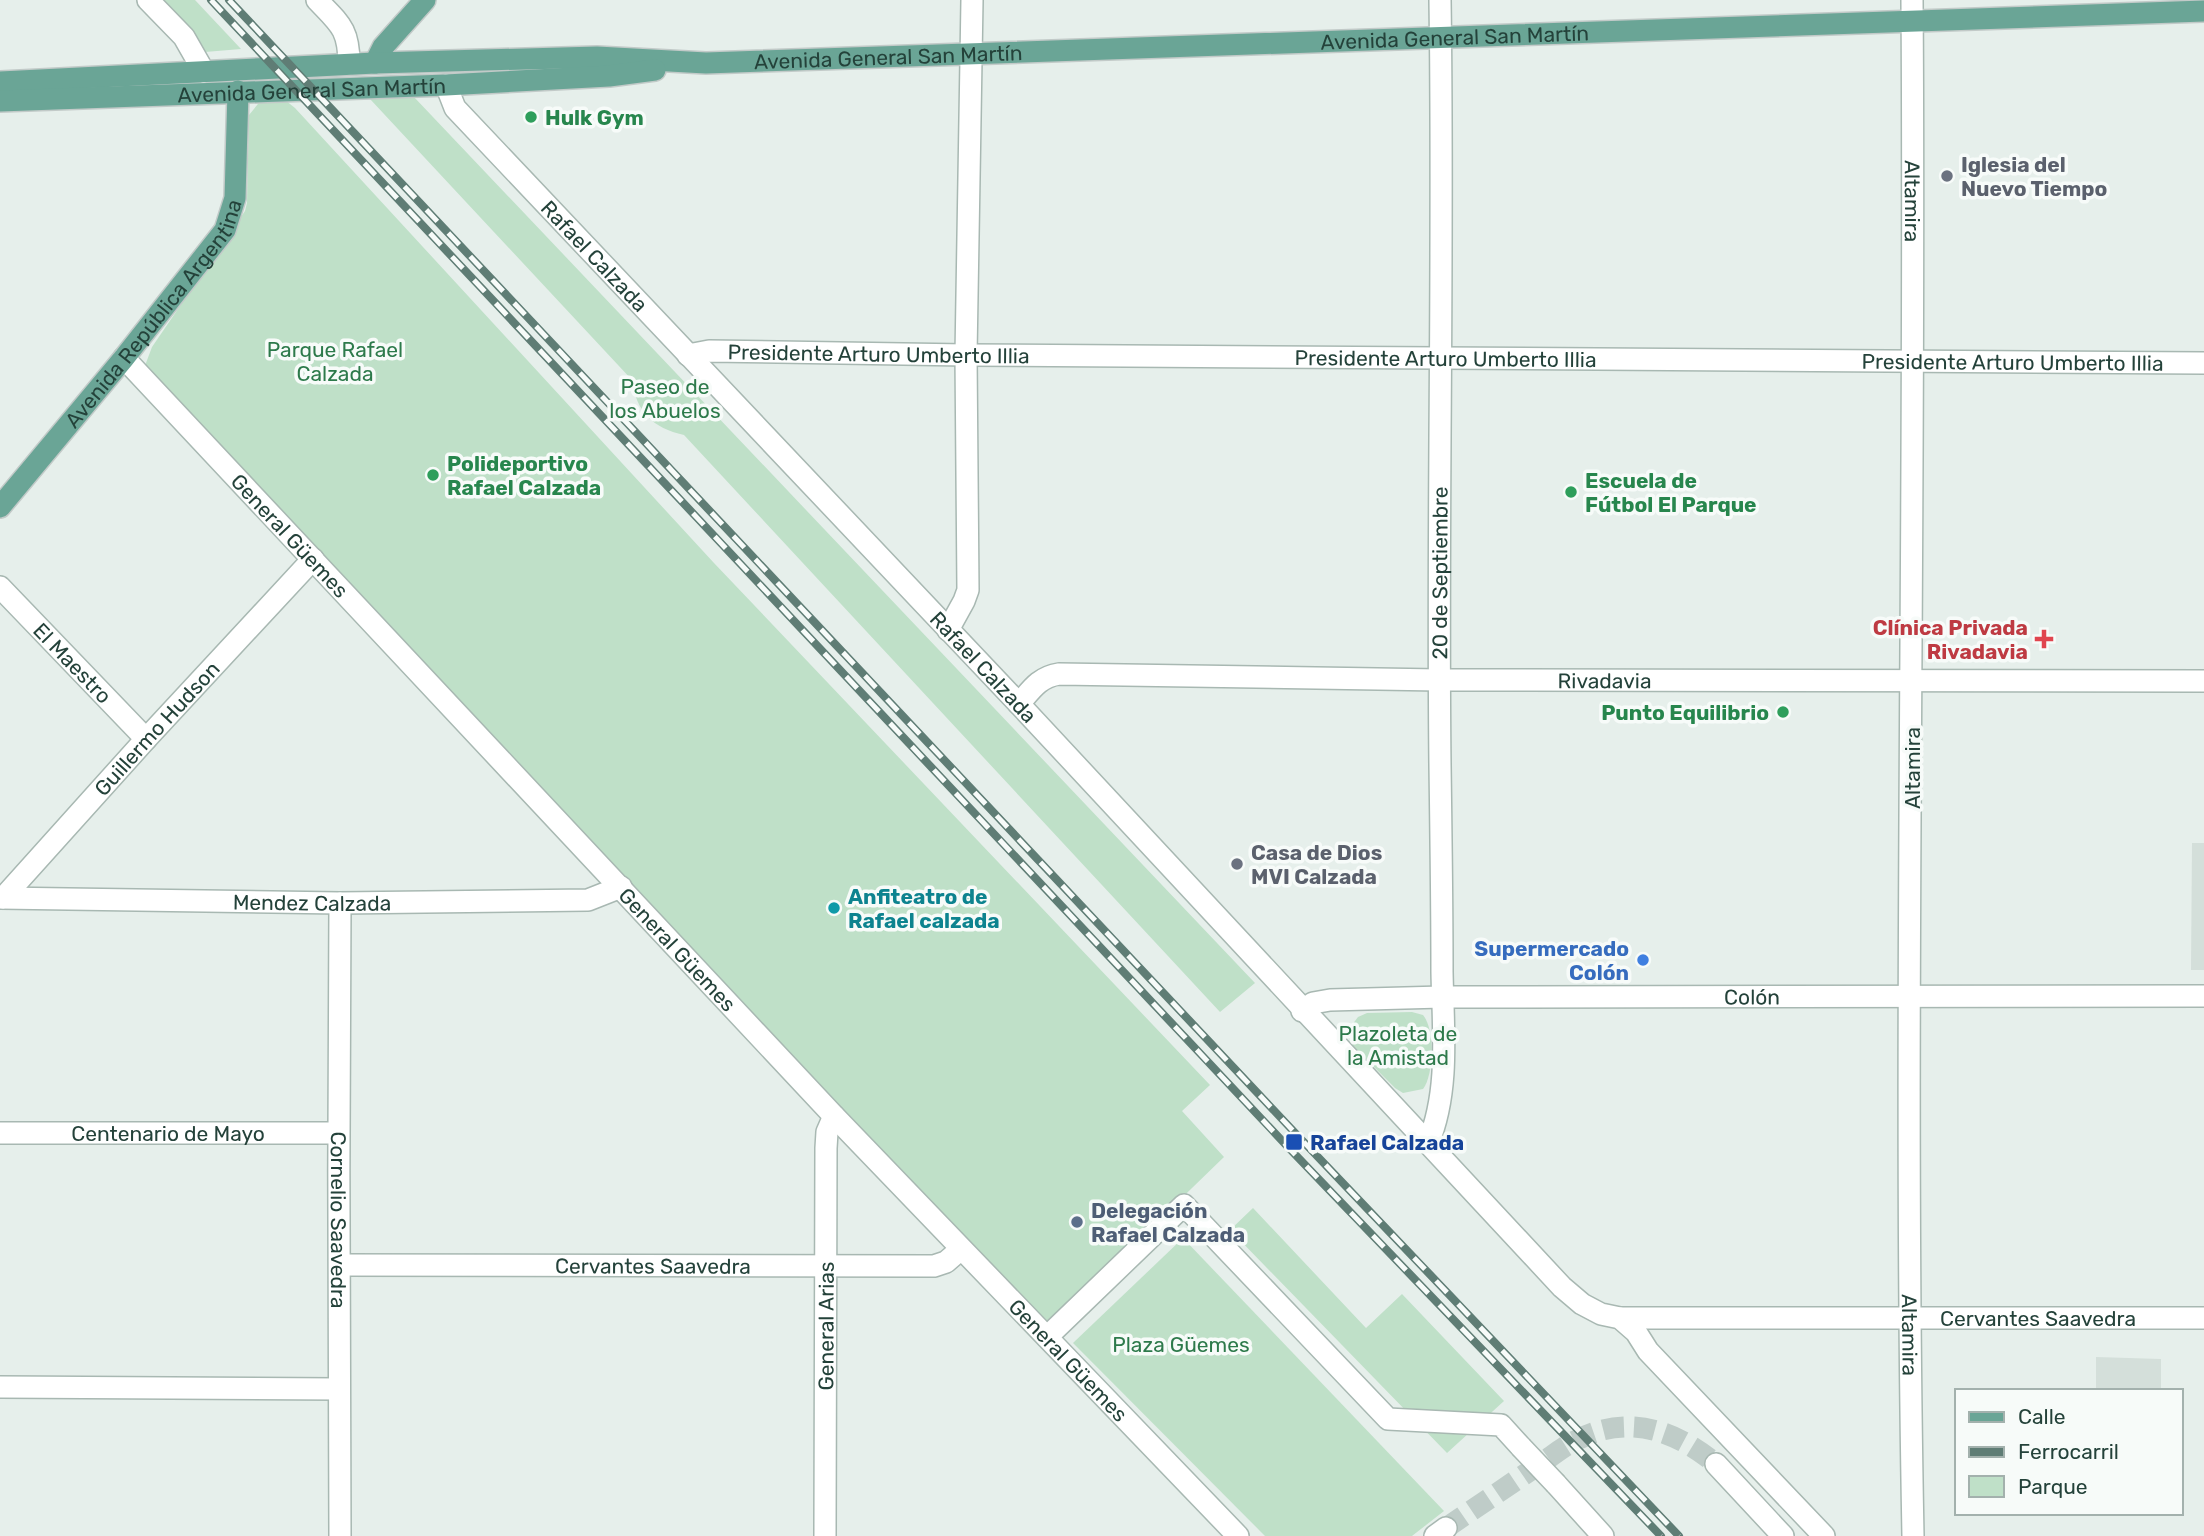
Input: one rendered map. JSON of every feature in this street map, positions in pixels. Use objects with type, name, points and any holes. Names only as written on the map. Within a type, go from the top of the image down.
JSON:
[{"type":"main road","points":[[375,63],[383,47],[425,0]]},
{"type":"main road","name":"Avenida General San Martín","points":[[0,82],[375,63],[597,57],[706,63],[2204,11]]},
{"type":"main road","name":"Avenida General San Martín","points":[[0,101],[446,85],[608,76],[706,63]]},
{"type":"main road","name":"Avenida República Argentina","points":[[0,507],[124,358],[225,230],[235,198],[238,91]]},
{"type":"street","points":[[148,0],[184,37],[204,72]]},
{"type":"street","points":[[317,0],[339,23],[346,35],[349,64]]},
{"type":"street","points":[[948,630],[968,590],[966,355],[972,0]]},
{"type":"street","name":"20 de Septiembre","points":[[1428,1143],[1440,1103],[1442,997],[1439,680],[1442,359],[1440,0]]},
{"type":"street","name":"Altamira","points":[[1912,0],[1914,360],[1909,1317],[1913,1536]]},
{"type":"street","name":"Rafael Calzada","points":[[446,85],[455,108],[1019,704],[1302,1011],[1562,1287],[1591,1309],[1620,1318],[1636,1332],[1648,1351],[1824,1536]]},
{"type":"street","name":"Presidente Arturo Umberto Illia","points":[[688,355],[709,351],[1442,359],[2204,363]]},
{"type":"street","name":"General Güemes","points":[[124,358],[834,1116],[1238,1536]]},
{"type":"street","name":"Guillermo Hudson","points":[[1,898],[313,559]]},
{"type":"street","name":"El Maestro","points":[[0,587],[146,739]]},
{"type":"street","name":"Rivadavia","points":[[1019,704],[1040,680],[1059,674],[1439,680],[2204,681]]},
{"type":"street","name":"Mendez Calzada","points":[[1,898],[340,903],[588,900],[621,887]]},
{"type":"street","name":"Cornelio Saavedra","points":[[340,903],[340,1536]]},
{"type":"street","name":"Colón","points":[[1302,1011],[1313,1003],[1330,1000],[1442,997],[2204,996]]},
{"type":"street","name":"General Arias","points":[[825,1536],[826,1148],[827,1132],[834,1116]]},
{"type":"street","name":"Centenario de Mayo","points":[[0,1133],[338,1133]]},
{"type":"street","points":[[1047,1337],[1184,1205],[1388,1419],[1501,1425],[1603,1536]]},
{"type":"street","name":"Cervantes Saavedra","points":[[341,1265],[934,1265],[946,1262],[961,1249]]},
{"type":"street","name":"Cervantes Saavedra","points":[[1620,1318],[2204,1318]]},
{"type":"street","points":[[0,1387],[339,1389]]},
{"type":"street","points":[[1716,1464],[1783,1536]]},
{"type":"shaded area","points":[[2192,843],[2204,843],[2204,970],[2191,970]]},
{"type":"shaded area","points":[[2096,1357],[2161,1359],[2161,1389],[2096,1389]]},
{"type":"green space","points":[[156,0],[195,0],[241,49],[205,52]]},
{"type":"green space","name":"Paseo de los Abuelos","points":[[414,97],[1255,983],[1220,1012],[684,435],[663,428],[648,417],[637,401],[632,380],[370,99]]},
{"type":"green space","name":"Parque Rafael Calzada","points":[[262,99],[285,100],[295,108],[714,563],[1210,1085],[1182,1111],[1224,1157],[1063,1313],[1048,1320],[1038,1317],[146,369],[152,347],[245,211],[249,115]]},
{"type":"green space","name":"Plazoleta de la Amistad","points":[[1412,1012],[1423,1015],[1430,1030],[1431,1063],[1423,1089],[1403,1093],[1353,1046],[1352,1025],[1358,1017],[1367,1013]]},
{"type":"green space","points":[[1253,1208],[1366,1328],[1402,1294],[1504,1401],[1447,1453],[1230,1230]]},
{"type":"green space","name":"Plaza Güemes","points":[[1183,1238],[1444,1511],[1412,1536],[1265,1536],[1073,1343]]},
{"type":"tunnel","points":[[1446,1528],[1567,1445],[1598,1432],[1616,1428],[1651,1429],[1684,1442],[1716,1464]]},
{"type":"railway","points":[[211,0],[1287,1146],[1661,1536]]},
{"type":"railway","points":[[229,0],[1298,1136],[1679,1536]]},
{"type":"place","name":"Hulk Gym","points":[[531,117]]},
{"type":"place","name":"Iglesia del Nuevo Tiempo","points":[[1947,176]]},
{"type":"place","name":"Polideportivo Rafael Calzada","points":[[433,475]]},
{"type":"place","name":"Escuela de Fútbol El Parque","points":[[1571,492]]},
{"type":"place","name":"Clínica Privada Rivadavia","points":[[2044,639]]},
{"type":"place","name":"Punto Equilibrio","points":[[1783,712]]},
{"type":"place","name":"Casa de Dios MVI Calzada","points":[[1237,864]]},
{"type":"place","name":"Anfiteatro de Rafael calzada","points":[[834,908]]},
{"type":"place","name":"Supermercado Colón","points":[[1643,960]]},
{"type":"place","name":"Rafael Calzada","points":[[1294,1142]]},
{"type":"place","name":"Delegación Rafael Calzada","points":[[1077,1222]]}]
